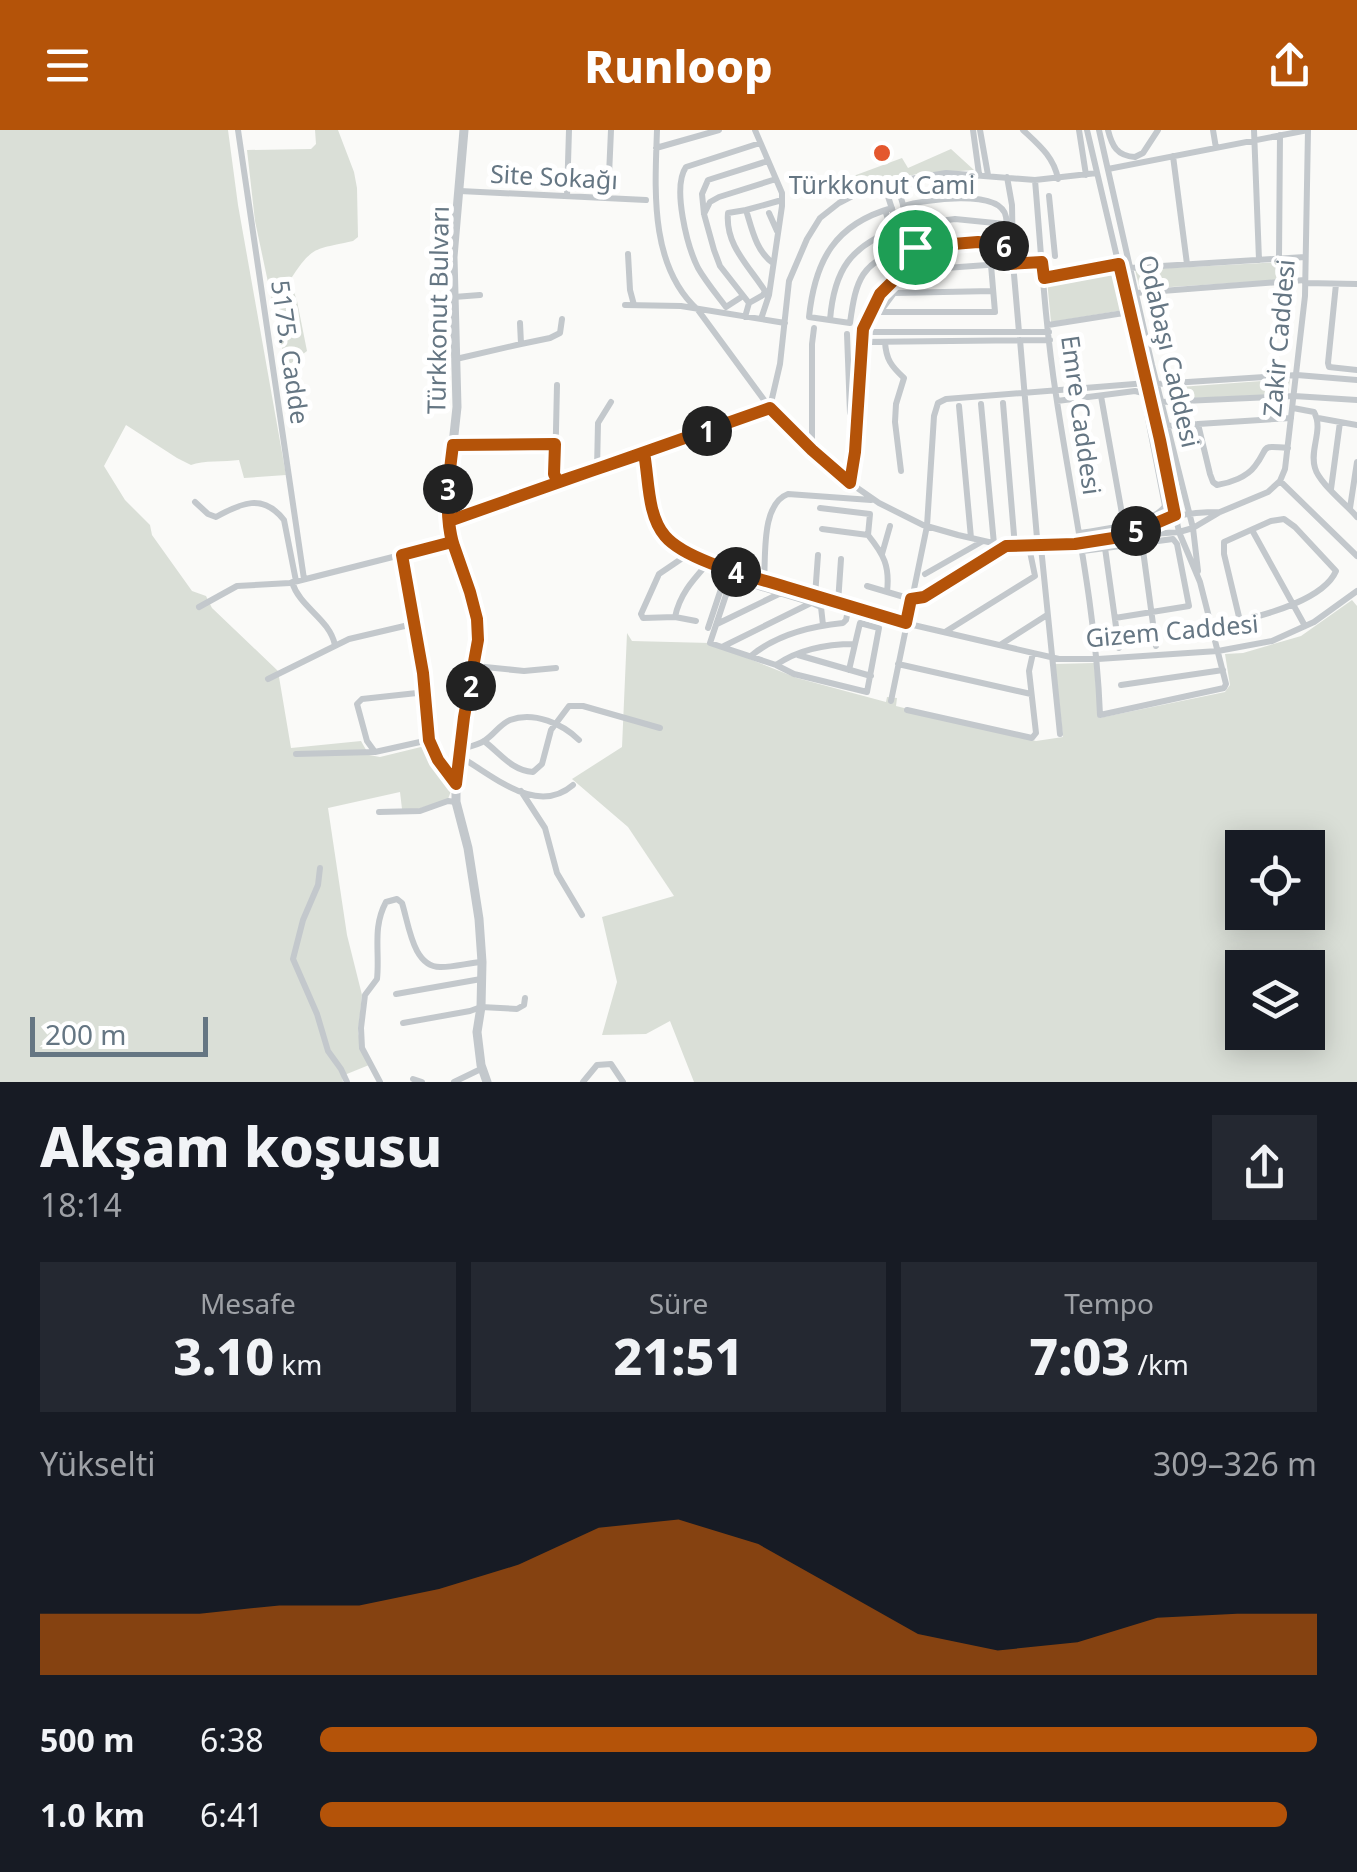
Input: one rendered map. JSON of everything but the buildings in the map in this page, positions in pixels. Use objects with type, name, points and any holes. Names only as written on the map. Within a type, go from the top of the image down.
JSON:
[{"type":"street","name":"5175. Cadde","points":[[238,130],[298,581]]},
{"type":"street","name":"Türkkonut Bulvarı","points":[[464,130],[453,257],[457,408],[447,500],[452,542],[477,619],[478,640],[464,717],[456,802],[479,920],[482,962],[477,1032],[487,1082]]},
{"type":"street","points":[[567,196],[569,130]]},
{"type":"street","points":[[608,198],[611,130]]},
{"type":"street","points":[[657,130],[655,201],[662,243],[683,296],[698,310],[770,408],[850,483],[927,526],[1015,547],[1106,548],[1173,539],[1178,544],[1189,606],[1115,618]]},
{"type":"street","points":[[686,130],[686,140]]},
{"type":"street","points":[[656,148],[718,130]]},
{"type":"street","points":[[755,130],[782,193],[769,295],[761,319]]},
{"type":"street","points":[[976,130],[984,175]]},
{"type":"street","points":[[1023,130],[1050,157],[1058,178]]},
{"type":"street","points":[[1079,130],[1086,175]]},
{"type":"street","name":"Odabaşı Caddesi","points":[[1087,130],[1178,532],[1200,582],[1223,670]]},
{"type":"street","name":"Odabaşı Caddesi","points":[[1099,130],[1193,528],[1200,582]]},
{"type":"street","points":[[1108,130],[1112,145],[1120,154],[1135,157],[1158,130]]},
{"type":"street","points":[[1213,130],[1216,148]]},
{"type":"street","points":[[1108,169],[1216,148],[1257,135],[1280,136],[1308,130]]},
{"type":"street","name":"Zakir Caddesi","points":[[1280,480],[1288,448],[1305,282],[1308,130]]},
{"type":"street","points":[[1257,135],[1259,260]]},
{"type":"street","points":[[1279,258],[1280,136]]},
{"type":"street","points":[[746,306],[726,307],[696,264],[683,213],[681,174],[686,166],[760,143]]},
{"type":"street","points":[[1173,156],[1187,264]]},
{"type":"street","points":[[768,161],[708,180],[702,194],[704,214],[720,266],[746,306],[761,319],[785,322]]},
{"type":"street","points":[[770,408],[780,364],[790,281],[820,218],[839,203],[884,184],[946,173],[1035,180],[1098,173]]},
{"type":"street","points":[[1007,177],[1014,228],[1011,263],[1037,538],[1060,734]]},
{"type":"street","points":[[704,214],[710,202],[719,197],[776,179]]},
{"type":"street","name":"Emre Caddesi","points":[[1035,180],[1056,397],[1098,659],[1100,715],[1224,688],[1223,670]]},
{"type":"street","points":[[896,182],[922,269]]},
{"type":"street","points":[[884,184],[909,272]]},
{"type":"street","name":"Site Sokağı","points":[[460,191],[646,200]]},
{"type":"street","points":[[1049,196],[1055,256]]},
{"type":"street","points":[[903,206],[946,198],[994,202],[1002,207],[1006,217],[1004,252],[1011,263]]},
{"type":"street","points":[[628,254],[630,305],[698,310],[746,306],[764,291],[736,252],[728,213],[782,200]]},
{"type":"street","points":[[888,209],[858,222],[830,248],[819,268],[809,317],[850,322],[853,300],[866,268],[901,249]]},
{"type":"street","points":[[746,210],[757,243],[774,263]]},
{"type":"street","points":[[770,213],[778,234]]},
{"type":"street","points":[[909,225],[955,220],[1006,224]]},
{"type":"street","points":[[1039,223],[1052,223]]},
{"type":"street","points":[[830,320],[832,298],[847,260],[862,245],[895,229]]},
{"type":"street","points":[[915,247],[978,242],[1004,246]]},
{"type":"street","points":[[1130,268],[1305,257]]},
{"type":"street","points":[[850,483],[862,332],[880,294],[896,278],[922,269],[1042,262]]},
{"type":"street","points":[[1044,278],[1119,264]]},
{"type":"street","points":[[991,265],[995,312],[880,312],[894,293],[993,291]]},
{"type":"street","points":[[1136,293],[1305,282],[1357,284]]},
{"type":"street","points":[[1336,284],[1328,363],[1330,368],[1357,370]]},
{"type":"street","points":[[453,297],[480,295]]},
{"type":"street","points":[[861,342],[1019,336],[1130,312]]},
{"type":"street","points":[[456,359],[550,338],[560,333],[562,319]]},
{"type":"street","points":[[520,323],[521,344]]},
{"type":"street","points":[[812,450],[814,328]]},
{"type":"street","points":[[862,332],[1019,336]]},
{"type":"street","points":[[847,334],[850,413],[857,418]]},
{"type":"street","points":[[885,342],[891,366],[905,375],[895,422],[900,471]]},
{"type":"street","points":[[1157,384],[1297,374],[1357,380]]},
{"type":"street","points":[[1056,397],[1147,383]]},
{"type":"street","points":[[557,385],[554,474],[558,482]]},
{"type":"street","points":[[891,701],[927,526],[938,403],[946,399],[1024,394],[1142,394],[1165,506],[1160,514],[1080,533]]},
{"type":"street","points":[[1101,396],[1124,525]]},
{"type":"street","points":[[1161,402],[1294,396],[1357,400]]},
{"type":"street","points":[[597,469],[598,423],[611,402]]},
{"type":"street","points":[[1003,403],[1015,547]]},
{"type":"street","points":[[980,404],[994,544]]},
{"type":"street","points":[[959,406],[972,538]]},
{"type":"street","points":[[449,521],[770,408]]},
{"type":"street","points":[[1167,426],[1314,412],[1319,421],[1313,465],[1318,476],[1357,516]]},
{"type":"street","points":[[1317,418],[1357,425]]},
{"type":"street","points":[[1330,488],[1340,422]]},
{"type":"street","points":[[1198,424],[1210,474],[1217,486],[1254,468],[1269,446],[1288,448]]},
{"type":"street","points":[[453,445],[555,444]]},
{"type":"street","name":"Gizem Caddesi","points":[[644,453],[656,524],[667,538],[690,553],[814,599],[1051,657],[1098,659],[1218,650],[1272,641],[1357,592]]},
{"type":"street","points":[[1350,509],[1357,462]]},
{"type":"street","points":[[1126,536],[1193,528],[1268,492],[1280,480],[1357,556]]},
{"type":"street","points":[[764,580],[768,520],[778,498],[788,494],[876,500]]},
{"type":"street","points":[[1172,500],[1186,498]]},
{"type":"street","points":[[195,502],[216,517],[236,505],[252,503],[267,504],[278,512],[284,520],[302,601],[330,629],[335,645]]},
{"type":"street","points":[[820,508],[870,514],[868,535],[889,572],[887,592]]},
{"type":"street","points":[[1082,548],[1126,536],[1175,515],[1220,512]]},
{"type":"street","points":[[1284,519],[1296,527],[1336,570],[1332,579],[1292,604],[1240,621],[1224,542],[1271,521],[1284,519]]},
{"type":"street","points":[[882,555],[890,526]]},
{"type":"street","points":[[822,528],[868,535]]},
{"type":"street","points":[[1252,530],[1304,626]]},
{"type":"street","points":[[1350,548],[1357,539]]},
{"type":"street","points":[[925,574],[983,541]]},
{"type":"street","points":[[199,607],[238,586],[298,581],[452,542]]},
{"type":"street","points":[[1142,543],[1156,646]]},
{"type":"street","points":[[866,586],[911,599],[924,597],[1006,546]]},
{"type":"street","points":[[944,632],[1034,576],[1029,546]]},
{"type":"street","points":[[1106,548],[1119,648]]},
{"type":"street","points":[[690,553],[659,574],[642,614],[643,618],[696,621]]},
{"type":"street","points":[[402,555],[423,673],[429,740],[456,784]]},
{"type":"street","points":[[814,599],[818,555]]},
{"type":"street","points":[[838,602],[840,559]]},
{"type":"street","points":[[675,617],[684,591],[710,561]]},
{"type":"street","points":[[728,568],[710,643],[776,664],[794,674],[867,692],[879,628],[860,623],[849,670]]},
{"type":"street","points":[[712,627],[726,595],[748,584],[814,599],[821,608],[823,625]]},
{"type":"street","points":[[712,627],[780,593]]},
{"type":"street","points":[[723,647],[814,599]]},
{"type":"street","points":[[752,656],[792,634],[844,622],[849,606]]},
{"type":"street","points":[[998,646],[1047,615]]},
{"type":"street","points":[[268,679],[335,645],[412,624]]},
{"type":"street","points":[[776,664],[825,646],[855,644]]},
{"type":"street","points":[[906,710],[1032,738],[1036,732],[1028,671],[1033,653]]},
{"type":"street","points":[[796,654],[870,676]]},
{"type":"street","points":[[898,664],[1032,694]]},
{"type":"street","points":[[475,666],[524,671],[556,668]]},
{"type":"street","points":[[1121,685],[1223,670]]},
{"type":"street","points":[[375,752],[367,741],[357,704],[362,698],[425,695]]},
{"type":"street","points":[[484,741],[520,771],[534,772],[542,764],[548,738],[569,706],[583,706],[660,728]]},
{"type":"street","points":[[573,785],[566,791],[538,797],[493,779],[460,753],[516,718],[556,723],[580,740]]},
{"type":"street","points":[[296,754],[375,752],[429,740]]},
{"type":"street","points":[[520,791],[545,828],[557,873],[582,914]]},
{"type":"street","points":[[379,812],[420,811],[456,802]]},
{"type":"street","points":[[320,868],[293,959],[328,1051],[347,1082]]},
{"type":"street","points":[[380,1082],[362,1048],[360,1028],[364,994],[377,979],[376,941],[380,913],[386,902],[397,899],[402,904],[420,958],[428,966],[482,962]]},
{"type":"street","points":[[396,994],[481,979]]},
{"type":"street","points":[[403,1023],[470,1012],[481,1006],[517,1010],[524,1005],[525,998]]},
{"type":"street","points":[[583,1082],[597,1065],[610,1064],[623,1082]]},
{"type":"street","points":[[454,1082],[482,1068]]},
{"type":"shaded area","points":[[0,130],[228,130],[286,475],[244,478],[239,460],[191,465],[126,425],[104,466],[125,500],[150,525],[152,535],[192,591],[206,596],[212,608],[278,671],[291,748],[361,741],[369,755],[380,757],[425,746],[451,791],[448,799],[418,809],[402,809],[400,792],[328,808],[347,935],[362,995],[358,1033],[369,1065],[342,1076],[343,1082],[0,1082]]},
{"type":"shaded area","points":[[315,130],[338,130],[357,188],[358,237],[316,251],[290,280],[307,351],[286,367],[255,221],[247,150],[311,149],[316,144]]},
{"type":"shaded area","points":[[951,149],[974,170],[917,174],[826,195],[810,192],[902,158],[908,168]]},
{"type":"shaded area","points":[[1298,261],[1297,279],[1140,289],[1135,270]]},
{"type":"shaded area","points":[[1114,270],[1124,310],[1051,322],[1047,280]]},
{"type":"shaded area","points":[[1290,379],[1288,394],[1168,399],[1166,388]]},
{"type":"shaded area","points":[[1352,600],[1357,606],[1357,1082],[694,1082],[670,1021],[646,1034],[602,1035],[617,982],[602,917],[674,896],[628,827],[572,779],[622,747],[627,633],[632,641],[710,643],[797,678],[886,702],[887,697],[897,698],[896,706],[1036,741],[1063,737],[1055,664],[1094,663],[1099,718],[1225,692],[1230,685],[1225,654],[1243,653],[1301,636]]},
{"type":"place","name":"Türkkonut Cami","points":[[882,153]]},
{"type":"route","points":[[915,247],[922,269],[896,278],[880,294],[863,329],[850,483],[770,408],[644,453],[449,521],[450,538],[452,542],[454,546],[470,592],[477,619],[478,640],[456,784],[429,740],[423,673],[402,555],[452,542],[450,538],[447,500],[453,445],[555,444],[554,474],[558,482],[644,453],[656,524],[667,538],[691,554],[735,572],[906,623],[911,599],[924,597],[1006,546],[1041,547],[1126,536],[1175,515],[1119,264],[1044,278],[1042,262],[1009,264],[1004,246],[978,242],[915,247]]}]
